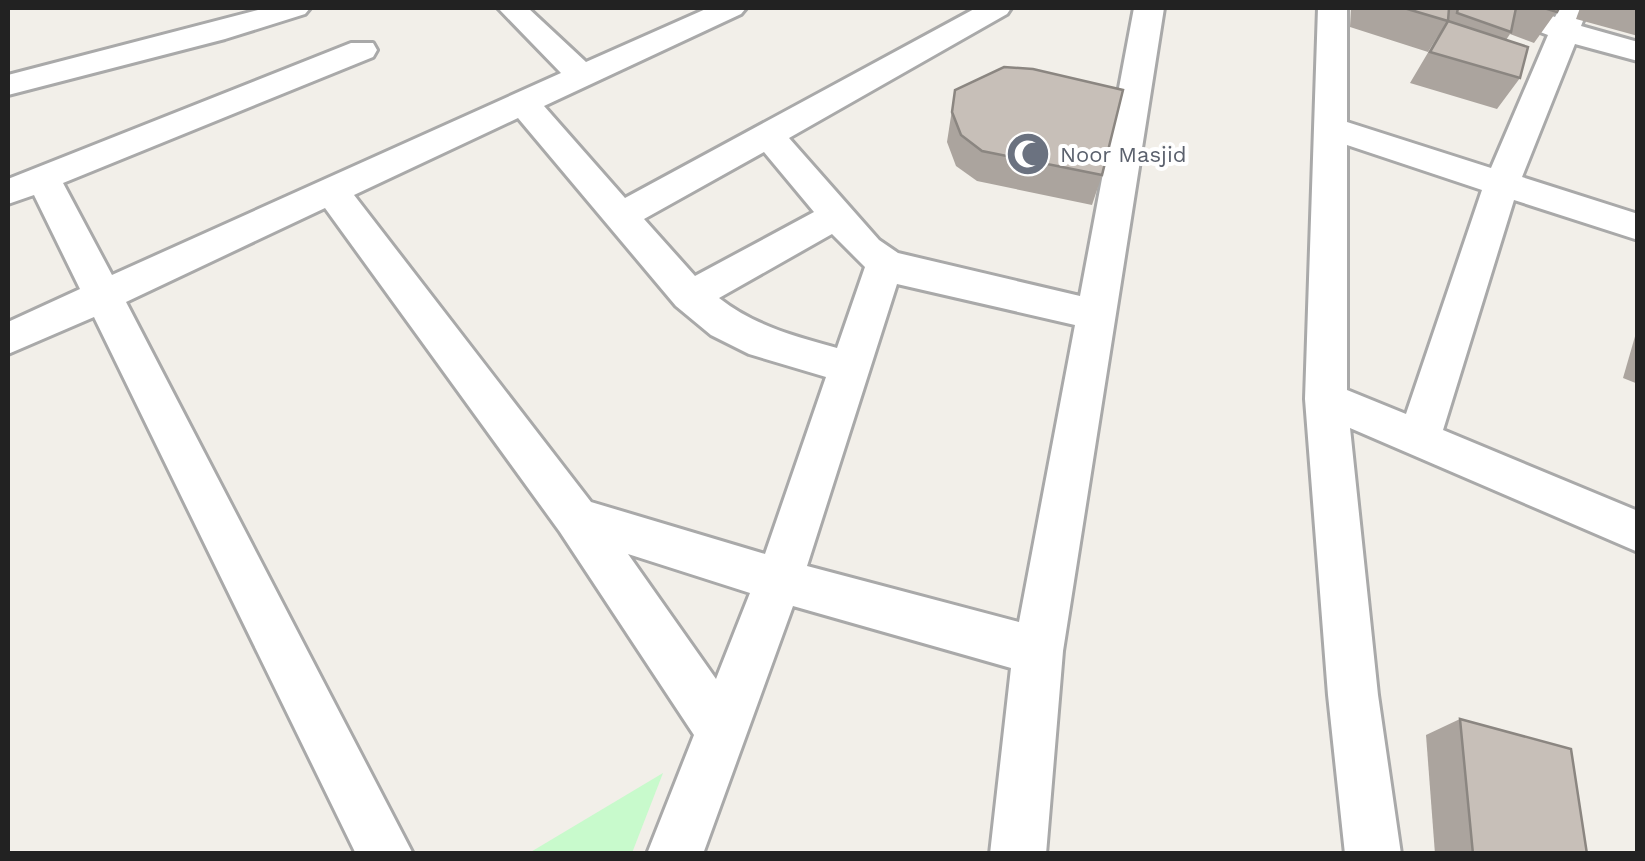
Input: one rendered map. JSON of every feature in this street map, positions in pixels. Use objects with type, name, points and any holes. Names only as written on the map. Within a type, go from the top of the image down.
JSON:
[{"type":"street","points":[[8,84],[214,33],[296,8]]},
{"type":"street","points":[[512,8],[581,75]]},
{"type":"street","points":[[8,340],[731,8]]},
{"type":"street","points":[[621,216],[997,8]]},
{"type":"street","points":[[1018,854],[1038,651],[1149,8]]},
{"type":"street","points":[[1332,8],[1326,399],[1353,695],[1373,854]]},
{"type":"street","points":[[1503,8],[1569,19],[1638,52]]},
{"type":"street","points":[[1420,438],[1502,184],[1569,19]]},
{"type":"street","points":[[362,50],[25,185],[102,297],[385,854]]},
{"type":"street","points":[[523,103],[690,296],[725,324],[763,343],[850,368]]},
{"type":"street","points":[[1329,128],[1638,227]]},
{"type":"street","points":[[767,134],[866,249],[885,263],[905,272],[1094,314]]},
{"type":"street","points":[[333,193],[576,518],[722,731]]},
{"type":"street","points":[[690,296],[837,214]]},
{"type":"street","points":[[675,854],[780,580],[885,263]]},
{"type":"street","points":[[1326,399],[1638,532]]},
{"type":"street","points":[[576,518],[780,580],[1038,651]]},
{"type":"green space","points":[[663,773],[632,853],[529,853]]},
{"type":"building","points":[[1404,8],[1449,8],[1448,21]]},
{"type":"building","points":[[1458,8],[1516,8],[1511,32],[1457,13]]},
{"type":"building","points":[[1448,21],[1528,47],[1520,78],[1430,52]]},
{"type":"building","points":[[1004,67],[1033,69],[1123,90],[1102,175],[982,151],[961,135],[952,112],[955,90]]},
{"type":"building","points":[[1460,719],[1571,749],[1587,854],[1473,854]]},
{"type":"place","name":"Noor Masjid","points":[[1028,154]]}]
